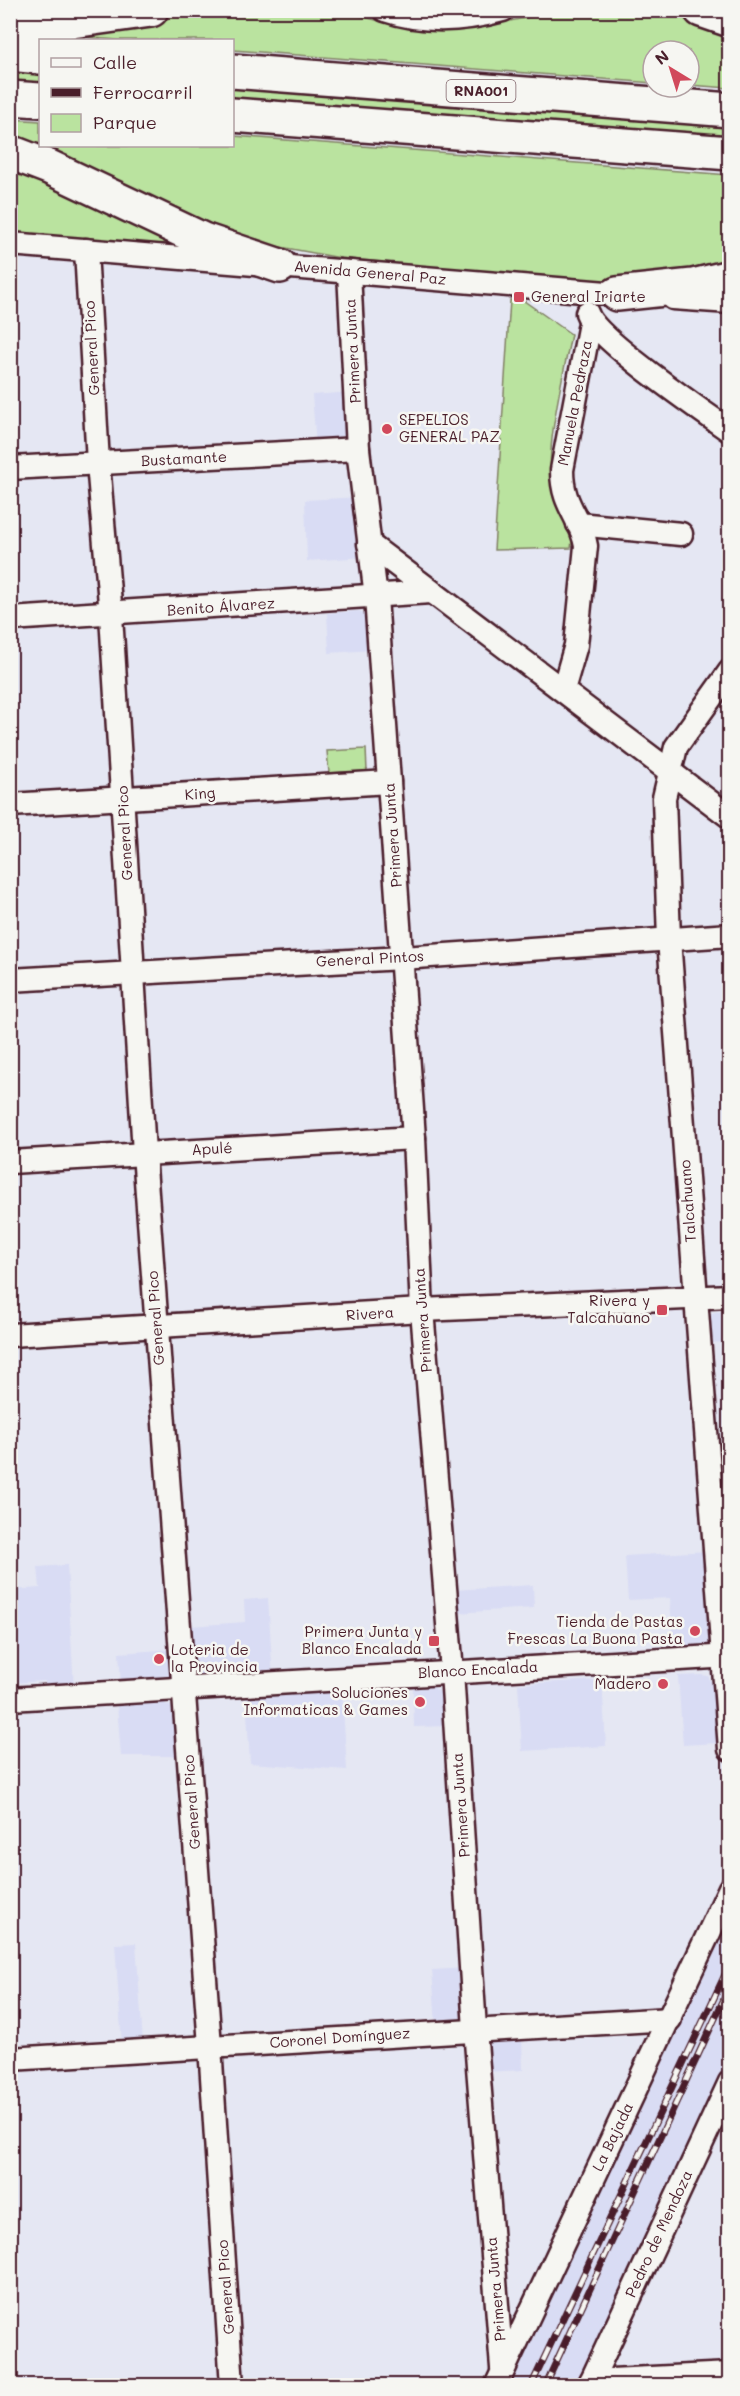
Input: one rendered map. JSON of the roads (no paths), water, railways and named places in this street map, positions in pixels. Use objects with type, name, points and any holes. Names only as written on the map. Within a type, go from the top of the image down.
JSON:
[{"type":"highway","points":[[10,27],[47,25],[151,10]]},
{"type":"highway","points":[[701,10],[729,20]]},
{"type":"highway","points":[[10,54],[39,57]]},
{"type":"highway","name":"RNA001","points":[[234,71],[729,110]]},
{"type":"highway","points":[[10,98],[39,100]]},
{"type":"highway","points":[[234,115],[729,153]]},
{"type":"highway","points":[[10,152],[60,172],[203,240],[280,266]]},
{"type":"highway","points":[[617,294],[693,286],[729,277]]},
{"type":"street","points":[[385,10],[430,19],[458,18],[503,10]]},
{"type":"street","name":"Avenida General Paz","points":[[10,244],[580,292],[729,302]]},
{"type":"street","name":"General Pico","points":[[86,250],[144,1153],[210,2046],[232,2385]]},
{"type":"street","name":"Primera Junta","points":[[349,272],[358,449],[376,597],[402,958],[422,1310],[452,1672],[499,2377]]},
{"type":"street","points":[[580,292],[590,323],[729,431]]},
{"type":"street","name":"Manuela Pedraza","points":[[563,690],[576,645],[586,546],[584,534],[569,510],[562,489],[562,470],[590,323]]},
{"type":"street","name":"Bustamante","points":[[10,468],[358,449]]},
{"type":"street","points":[[578,524],[681,534]]},
{"type":"street","points":[[369,544],[729,817]]},
{"type":"street","name":"Benito Álvarez","points":[[10,620],[431,592]]},
{"type":"street","name":"Talcahuano","points":[[729,671],[675,747],[664,798],[669,939],[695,1298],[725,1656],[729,1749]]},
{"type":"street","name":"King","points":[[10,805],[123,800],[389,782]]},
{"type":"street","name":"General Pintos","points":[[10,980],[402,958],[729,934]]},
{"type":"street","name":"Apulé","points":[[10,1162],[414,1138]]},
{"type":"street","name":"Rivera","points":[[10,1335],[422,1310],[729,1296]]},
{"type":"street","name":"Blanco Encalada","points":[[10,1699],[725,1656]]},
{"type":"street","name":"La Bajada","points":[[499,2377],[670,2019],[729,1888]]},
{"type":"street","name":"Coronel Domínguez","points":[[10,2059],[475,2029],[670,2019]]},
{"type":"street","name":"Pedro de Mendoza","points":[[590,2383],[729,2082]]},
{"type":"street","points":[[590,2383],[729,2374]]},
{"type":"railway","points":[[531,2386],[730,1964]]},
{"type":"railway","points":[[545,2386],[730,1986]]},
{"type":"place","name":"General Iriarte","points":[[519,297]]},
{"type":"place","name":"SEPELIOS GENERAL PAZ","points":[[387,429]]},
{"type":"place","name":"Rivera y Talcahuano","points":[[662,1310]]},
{"type":"place","name":"Tienda de Pastas Frescas La Buona Pasta","points":[[695,1631]]},
{"type":"place","name":"Primera Junta y Blanco Encalada","points":[[434,1641]]},
{"type":"place","name":"Loteria de la Provincia","points":[[159,1659]]},
{"type":"place","name":"Madero","points":[[663,1684]]},
{"type":"place","name":"Soluciones Informaticas & Games","points":[[420,1702]]}]
